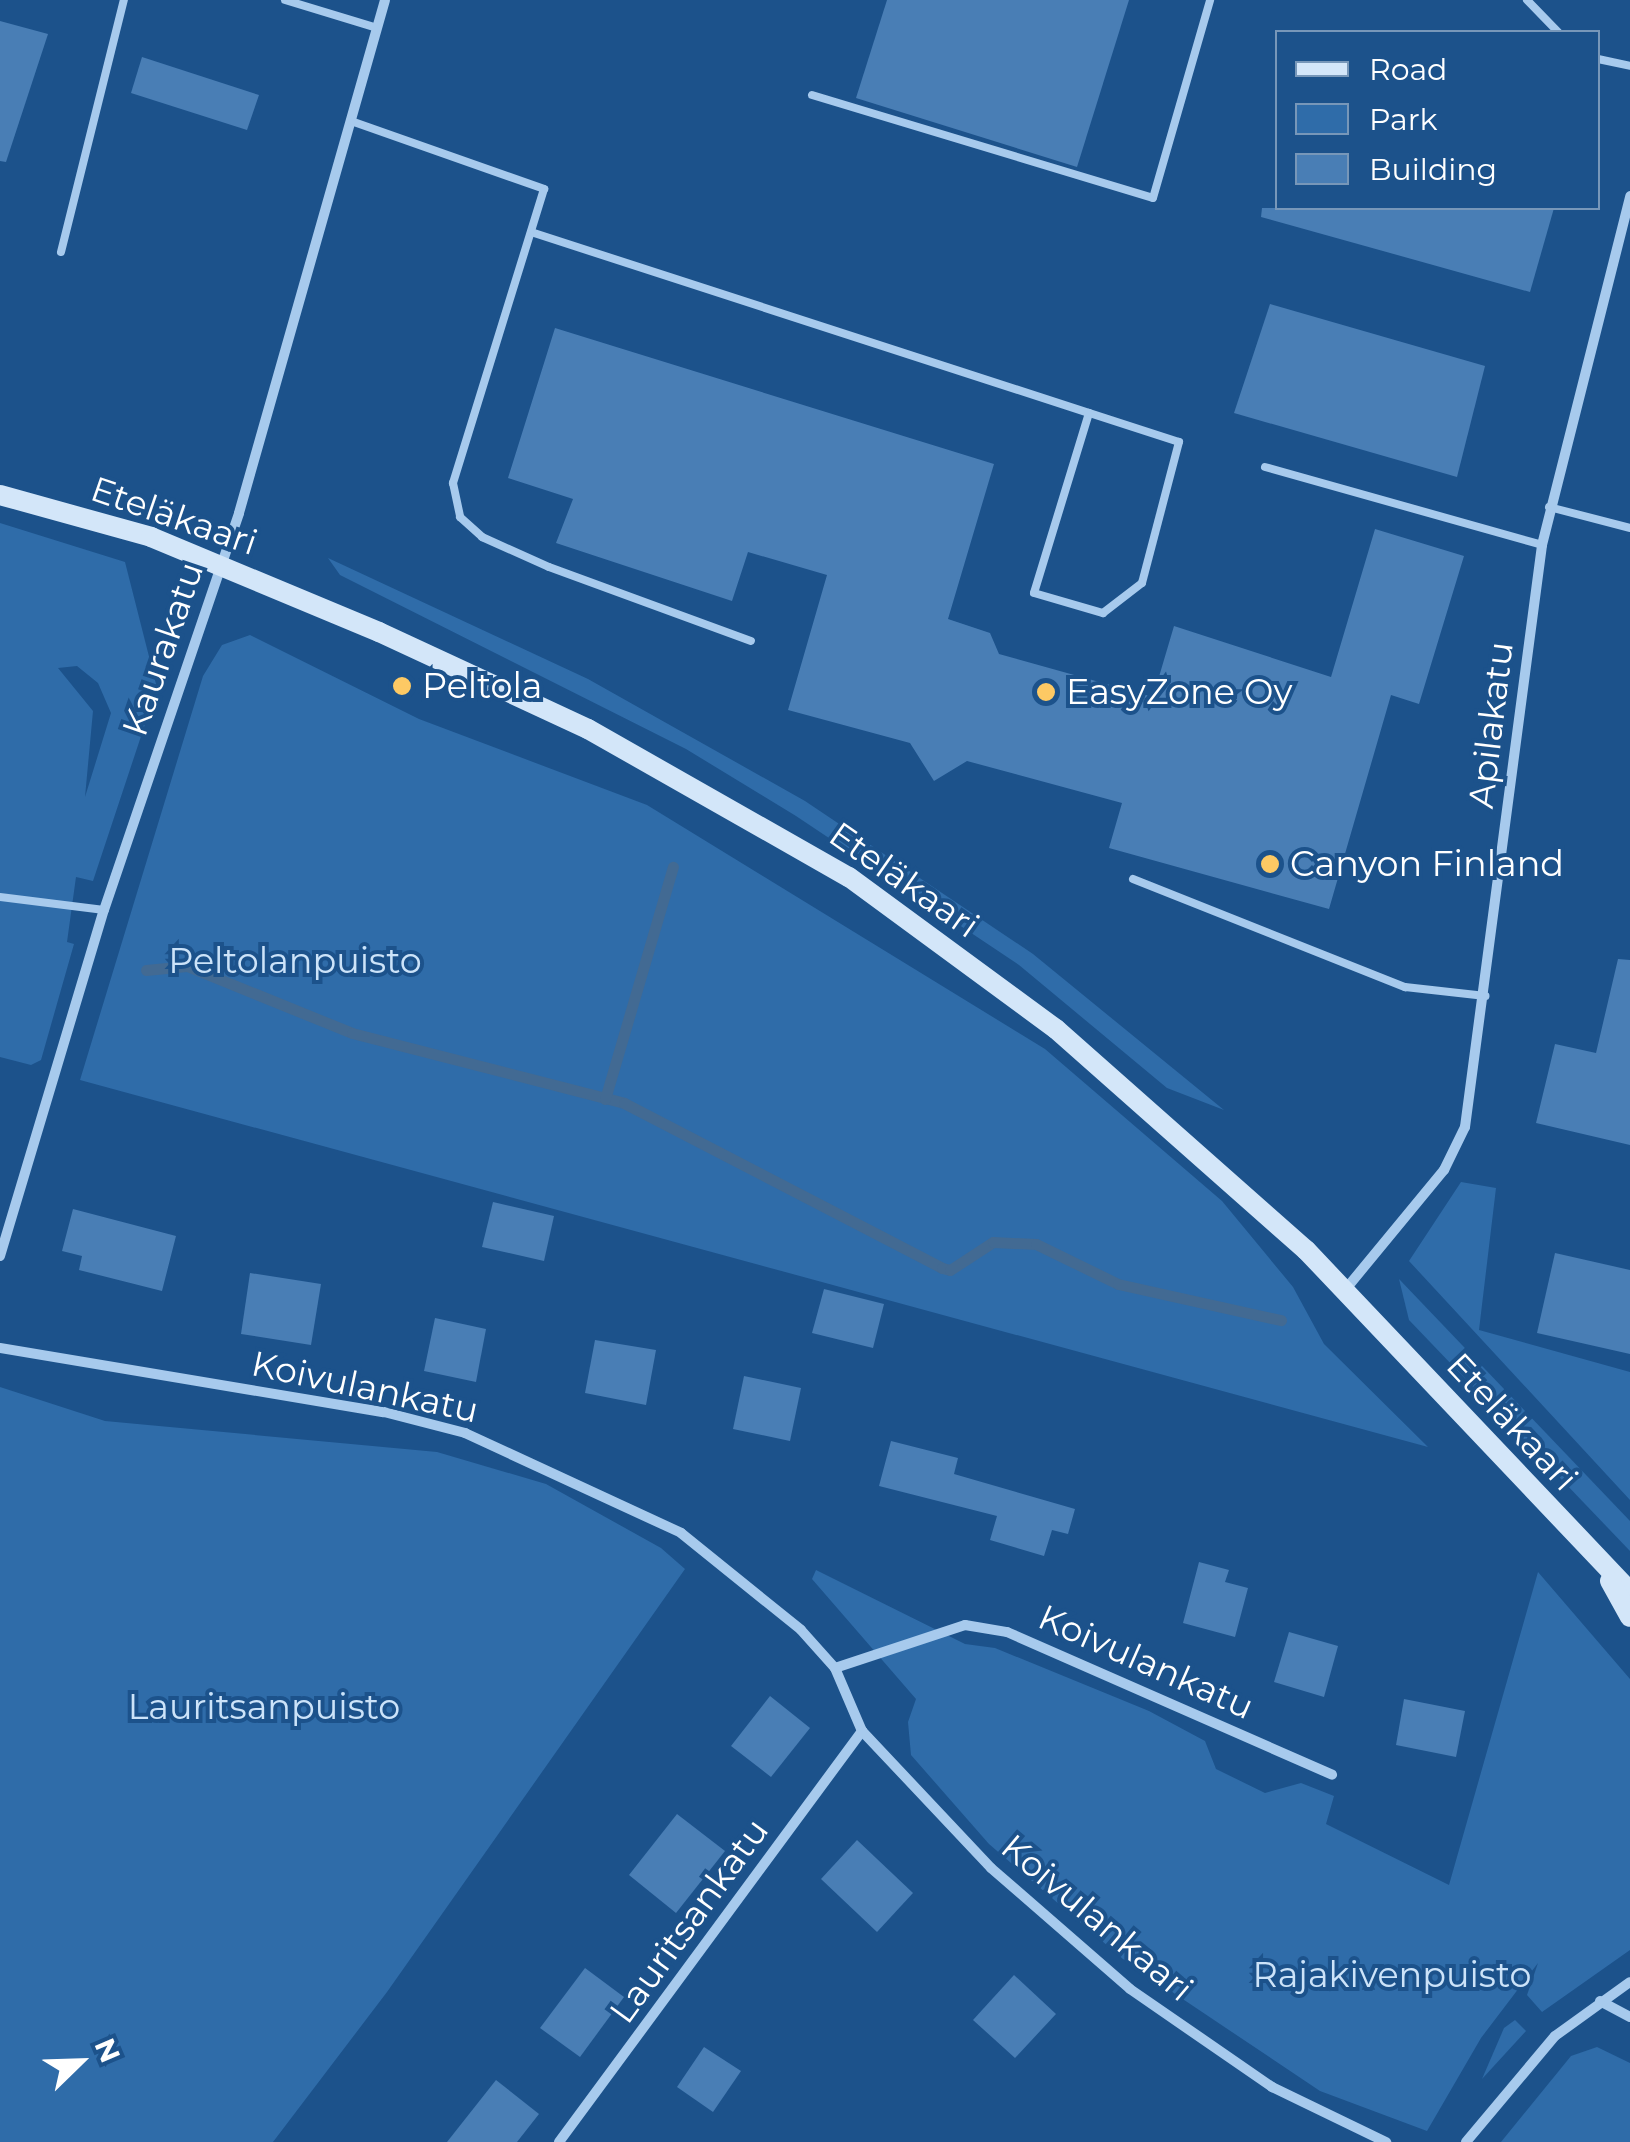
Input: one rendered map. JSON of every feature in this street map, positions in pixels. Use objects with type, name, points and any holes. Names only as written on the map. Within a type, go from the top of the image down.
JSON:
[{"type":"main road","name":"Eteläkaari","points":[[0,495],[222,562],[588,729],[849,877],[1056,1029],[1345,1290],[1604,1570],[1630,1590]]},
{"type":"main road","name":"Eteläkaari","points":[[1604,1570],[1630,1617]]},
{"type":"street","name":"Kaurakatu","points":[[0,1256],[104,910],[222,562],[385,0]]},
{"type":"street","name":"Apilakatu","points":[[1345,1290],[1451,1156],[1465,1127],[1542,545],[1630,196]]},
{"type":"street","name":"Koivulankatu","points":[[0,1348],[384,1412],[465,1433],[633,1505],[681,1533],[735,1572],[835,1668],[965,1625],[1007,1632],[1332,1775]]},
{"type":"street","name":"Koivulankaari","points":[[835,1668],[862,1732],[991,1868],[1130,1989],[1272,2086],[1386,2142]]},
{"type":"street","name":"Lauritsankatu","points":[[559,2142],[862,1732]]},
{"type":"street","points":[[1466,2142],[1555,2036],[1630,1982]]},
{"type":"street","points":[[1600,2001],[1630,2017]]},
{"type":"lane","points":[[60,252],[124,0]]},
{"type":"lane","points":[[285,0],[377,28]]},
{"type":"lane","points":[[812,95],[1153,198],[1210,0]]},
{"type":"lane","points":[[1527,0],[1556,30]]},
{"type":"lane","points":[[1600,59],[1630,66]]},
{"type":"lane","points":[[350,121],[544,189],[453,483],[460,517],[482,537],[549,567],[751,641]]},
{"type":"lane","points":[[531,232],[1089,413],[1178,442],[1142,584],[1103,613],[1034,593],[1089,413]]},
{"type":"lane","points":[[1265,467],[1542,545]]},
{"type":"lane","points":[[1549,507],[1630,528]]},
{"type":"lane","points":[[1132,879],[1405,986],[1484,996]]},
{"type":"lane","points":[[0,898],[104,910]]},
{"type":"green space","points":[[0,523],[125,562],[157,688],[93,881],[76,877],[67,942],[74,944],[41,1060],[31,1065],[0,1057]],"holes":[[[77,666],[98,683],[111,713],[85,797],[93,711],[58,668]]]},
{"type":"green space","points":[[328,558],[588,679],[805,801],[1033,954],[1224,1110],[1167,1088],[1019,965],[796,816],[686,749],[340,575]]},
{"type":"green space","name":"Peltolanpuisto","points":[[250,635],[419,719],[647,805],[1045,1049],[1222,1201],[1293,1287],[1324,1344],[1428,1447],[80,1080],[203,676],[222,645]]},
{"type":"green space","points":[[1461,1182],[1496,1188],[1479,1330],[1630,1372],[1630,1500],[1409,1261]]},
{"type":"green space","points":[[1399,1279],[1630,1521],[1630,1551],[1409,1320]]},
{"type":"green space","name":"Lauritsanpuisto","points":[[0,1387],[105,1421],[437,1452],[546,1484],[661,1548],[685,1569],[387,1992],[273,2142],[0,2142]]},
{"type":"green space","name":"Rajakivenpuisto","points":[[816,1570],[965,1644],[995,1648],[1149,1711],[1205,1741],[1216,1769],[1265,1793],[1301,1783],[1334,1796],[1326,1824],[1449,1885],[1538,1572],[1630,1679],[1630,1950],[1542,2012],[1527,1995],[1538,1963],[1481,2038],[1427,2131],[1320,2091],[1123,1959],[989,1844],[911,1755],[908,1722],[916,1699],[812,1579]]},
{"type":"green space","points":[[1515,2020],[1526,2031],[1482,2079],[1504,2028]]},
{"type":"green space","points":[[1597,2047],[1630,2063],[1630,2142],[1501,2142],[1571,2056]]},
{"type":"building","points":[[887,0],[1129,0],[1077,167],[856,98]]},
{"type":"building","points":[[0,21],[48,34],[6,162],[0,161]]},
{"type":"building","points":[[142,57],[259,95],[247,130],[131,93]]},
{"type":"building","points":[[1262,208],[1553,210],[1530,292],[1261,217]]},
{"type":"building","points":[[1270,304],[1485,366],[1457,477],[1234,413]]},
{"type":"building","points":[[555,328],[994,464],[948,619],[990,633],[999,654],[1153,697],[1174,626],[1331,677],[1375,529],[1464,556],[1419,704],[1391,695],[1329,909],[1109,848],[1122,803],[967,761],[934,781],[910,743],[788,710],[827,575],[748,552],[732,601],[556,543],[573,499],[508,478]]},
{"type":"building","points":[[1618,959],[1630,960],[1630,1145],[1536,1123],[1555,1044],[1596,1053]]},
{"type":"building","points":[[493,1202],[554,1216],[544,1261],[482,1247]]},
{"type":"building","points":[[73,1209],[176,1236],[162,1291],[79,1270],[82,1256],[62,1251]]},
{"type":"building","points":[[1555,1253],[1630,1270],[1630,1354],[1537,1333]]},
{"type":"building","points":[[250,1273],[321,1284],[311,1345],[241,1334]]},
{"type":"building","points":[[824,1289],[884,1304],[873,1348],[812,1333]]},
{"type":"building","points":[[435,1318],[486,1329],[476,1382],[424,1371]]},
{"type":"building","points":[[595,1340],[656,1350],[646,1405],[585,1393]]},
{"type":"building","points":[[744,1376],[801,1388],[790,1441],[733,1429]]},
{"type":"building","points":[[891,1441],[958,1458],[954,1474],[1075,1509],[1068,1534],[1052,1530],[1044,1556],[990,1540],[997,1516],[879,1486]]},
{"type":"building","points":[[1199,1562],[1229,1570],[1225,1582],[1248,1588],[1235,1637],[1183,1623]]},
{"type":"building","points":[[1289,1632],[1338,1646],[1324,1697],[1274,1682]]},
{"type":"building","points":[[770,1696],[810,1728],[771,1777],[731,1746]]},
{"type":"building","points":[[1404,1699],[1465,1711],[1456,1757],[1396,1745]]},
{"type":"building","points":[[677,1814],[725,1851],[676,1913],[629,1875]]},
{"type":"building","points":[[857,1840],[913,1893],[877,1932],[821,1879]]},
{"type":"building","points":[[585,1968],[624,1997],[580,2057],[540,2028]]},
{"type":"building","points":[[1014,1975],[1056,2014],[1015,2058],[973,2020]]},
{"type":"building","points":[[704,2047],[741,2071],[713,2112],[677,2087]]},
{"type":"building","points":[[496,2080],[539,2114],[517,2142],[447,2142]]},
{"type":"waterway","points":[[605,1099],[673,867]]},
{"type":"waterway","points":[[146,970],[187,966],[352,1033],[624,1103],[942,1268],[950,1270],[993,1242],[1036,1244],[1118,1284],[1281,1320]]},
{"type":"place","name":"Peltola","points":[[402,686]]},
{"type":"place","name":"EasyZone Oy","points":[[1046,692]]},
{"type":"place","name":"Canyon Finland","points":[[1270,864]]}]
